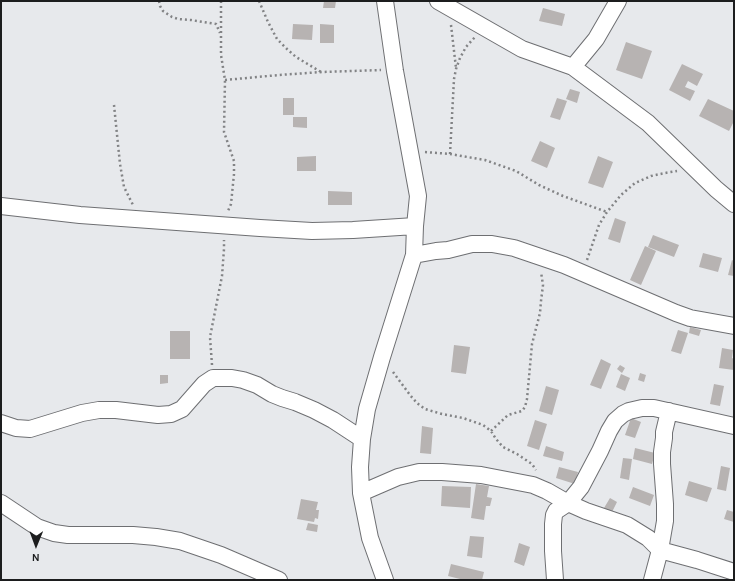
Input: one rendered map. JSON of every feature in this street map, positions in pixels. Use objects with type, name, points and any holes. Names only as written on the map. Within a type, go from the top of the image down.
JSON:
[{"type":"street","points":[[385,1],[395,71],[418,196],[414,226],[414,256],[382,357],[368,409],[362,439],[360,467],[361,493],[370,538],[386,580]]},
{"type":"street","points":[[573,67],[596,39],[618,1]]},
{"type":"street","points":[[442,3],[522,49],[573,67],[648,123],[716,189],[734,204]]},
{"type":"street","points":[[1,206],[73,214],[312,231],[414,226]]},
{"type":"street","points":[[414,256],[472,244],[492,244],[514,248],[564,265],[582,274],[690,318],[734,326]]},
{"type":"street","points":[[1,423],[16,428],[30,429],[82,413],[99,410],[116,410],[158,415],[171,414],[182,408],[204,384],[213,378],[232,378],[257,385],[272,394],[314,410],[333,420],[362,439]]},
{"type":"street","points":[[555,580],[554,515],[581,487],[600,451],[608,431],[615,421],[623,414],[642,408],[654,408],[734,426]]},
{"type":"street","points":[[652,580],[660,550],[665,521],[662,452],[664,432],[669,411]]},
{"type":"street","points":[[361,493],[398,477],[419,472],[481,475],[533,485],[547,491],[562,507],[586,511],[627,525],[648,538],[660,550],[734,572]]},
{"type":"street","points":[[1,503],[37,527],[54,533],[68,535],[132,535],[180,541],[221,555],[279,580]]},
{"type":"path","points":[[159,1],[163,11],[168,15],[178,19],[216,24],[220,33]]},
{"type":"path","points":[[213,378],[210,338],[222,276],[224,225],[231,204],[234,174],[234,161],[224,132],[225,80],[221,55],[221,1]]},
{"type":"path","points":[[259,1],[277,39],[296,57],[322,72]]},
{"type":"path","points":[[442,3],[452,26],[456,69]]},
{"type":"path","points":[[450,154],[454,79],[456,69],[466,47],[485,28]]},
{"type":"path","points":[[225,80],[322,72],[369,70],[395,71]]},
{"type":"path","points":[[114,105],[124,187],[138,218]]},
{"type":"path","points":[[410,151],[450,154],[485,160],[516,170],[549,190],[607,212]]},
{"type":"path","points":[[582,274],[599,225],[607,212],[622,195],[635,183],[651,176],[695,169]]},
{"type":"path","points":[[491,431],[508,415],[522,411],[525,407],[532,344],[540,313],[543,285],[541,267],[536,256]]},
{"type":"path","points":[[382,357],[417,403],[425,409],[463,418],[483,425],[491,431],[503,446],[532,464],[542,478],[547,491]]},
{"type":"building","points":[[324,1],[336,1],[335,8],[323,8]]},
{"type":"building","points":[[543,8],[565,14],[562,26],[539,21]]},
{"type":"building","points":[[293,24],[313,25],[312,40],[292,39]]},
{"type":"building","points":[[320,24],[334,25],[334,43],[320,43]]},
{"type":"building","points":[[626,42],[652,51],[642,79],[616,70]]},
{"type":"building","points":[[682,64],[703,74],[697,86],[688,81],[685,87],[695,91],[690,101],[669,90]]},
{"type":"building","points":[[570,89],[580,92],[577,103],[566,99]]},
{"type":"building","points":[[283,98],[294,98],[294,115],[283,115]]},
{"type":"building","points":[[557,98],[567,101],[560,120],[550,117]]},
{"type":"building","points":[[708,99],[734,111],[734,121],[729,131],[699,116]]},
{"type":"building","points":[[293,117],[307,117],[307,128],[293,127]]},
{"type":"building","points":[[540,141],[555,148],[547,168],[531,161]]},
{"type":"building","points":[[316,156],[316,171],[297,171],[297,157]]},
{"type":"building","points":[[598,156],[613,162],[603,188],[588,183]]},
{"type":"building","points":[[328,191],[352,192],[352,205],[328,205]]},
{"type":"building","points":[[615,218],[626,222],[620,243],[608,239]]},
{"type":"building","points":[[653,235],[679,245],[674,257],[648,247]]},
{"type":"building","points":[[645,246],[656,251],[641,285],[630,280]]},
{"type":"building","points":[[703,253],[722,258],[718,272],[699,267]]},
{"type":"building","points":[[732,260],[734,261],[734,276],[728,275]]},
{"type":"building","points":[[690,327],[701,330],[699,336],[689,333]]},
{"type":"building","points":[[678,330],[688,333],[681,354],[671,351]]},
{"type":"building","points":[[170,331],[190,331],[190,359],[170,359]]},
{"type":"building","points":[[454,345],[470,347],[466,374],[451,372]]},
{"type":"building","points":[[722,348],[733,350],[732,358],[734,359],[734,370],[719,368]]},
{"type":"building","points":[[601,359],[611,364],[601,389],[590,385]]},
{"type":"building","points":[[620,365],[625,368],[622,373],[617,369]]},
{"type":"building","points":[[640,373],[646,375],[644,382],[638,380]]},
{"type":"building","points":[[621,374],[630,378],[625,391],[616,387]]},
{"type":"building","points":[[160,375],[168,375],[168,383],[160,384]]},
{"type":"building","points":[[714,384],[724,386],[720,406],[710,404]]},
{"type":"building","points":[[546,386],[559,390],[552,415],[539,411]]},
{"type":"building","points":[[631,418],[641,422],[635,438],[625,435]]},
{"type":"building","points":[[535,420],[547,424],[539,450],[527,446]]},
{"type":"building","points":[[422,426],[433,428],[431,454],[420,453]]},
{"type":"building","points":[[546,446],[564,452],[562,461],[543,456]]},
{"type":"building","points":[[635,448],[655,453],[652,464],[633,459]]},
{"type":"building","points":[[623,458],[632,459],[629,480],[620,478]]},
{"type":"building","points":[[721,466],[730,468],[726,491],[717,489]]},
{"type":"building","points":[[559,467],[578,472],[575,484],[556,478]]},
{"type":"building","points":[[689,481],[712,488],[707,502],[685,495]]},
{"type":"building","points":[[476,484],[489,486],[487,497],[492,498],[490,506],[486,506],[484,520],[471,518]]},
{"type":"building","points":[[442,486],[471,487],[470,508],[441,506]]},
{"type":"building","points":[[633,487],[654,495],[650,506],[629,498]]},
{"type":"building","points":[[610,498],[617,502],[612,512],[604,508]]},
{"type":"building","points":[[301,499],[318,502],[316,510],[319,510],[318,519],[315,518],[314,522],[297,519]]},
{"type":"building","points":[[727,510],[734,512],[734,522],[724,519]]},
{"type":"building","points":[[308,523],[318,525],[317,532],[306,530]]},
{"type":"building","points":[[470,536],[484,537],[482,558],[467,556]]},
{"type":"building","points":[[519,543],[530,547],[524,566],[514,562]]},
{"type":"building","points":[[451,564],[484,572],[482,580],[464,580],[448,576]]}]
